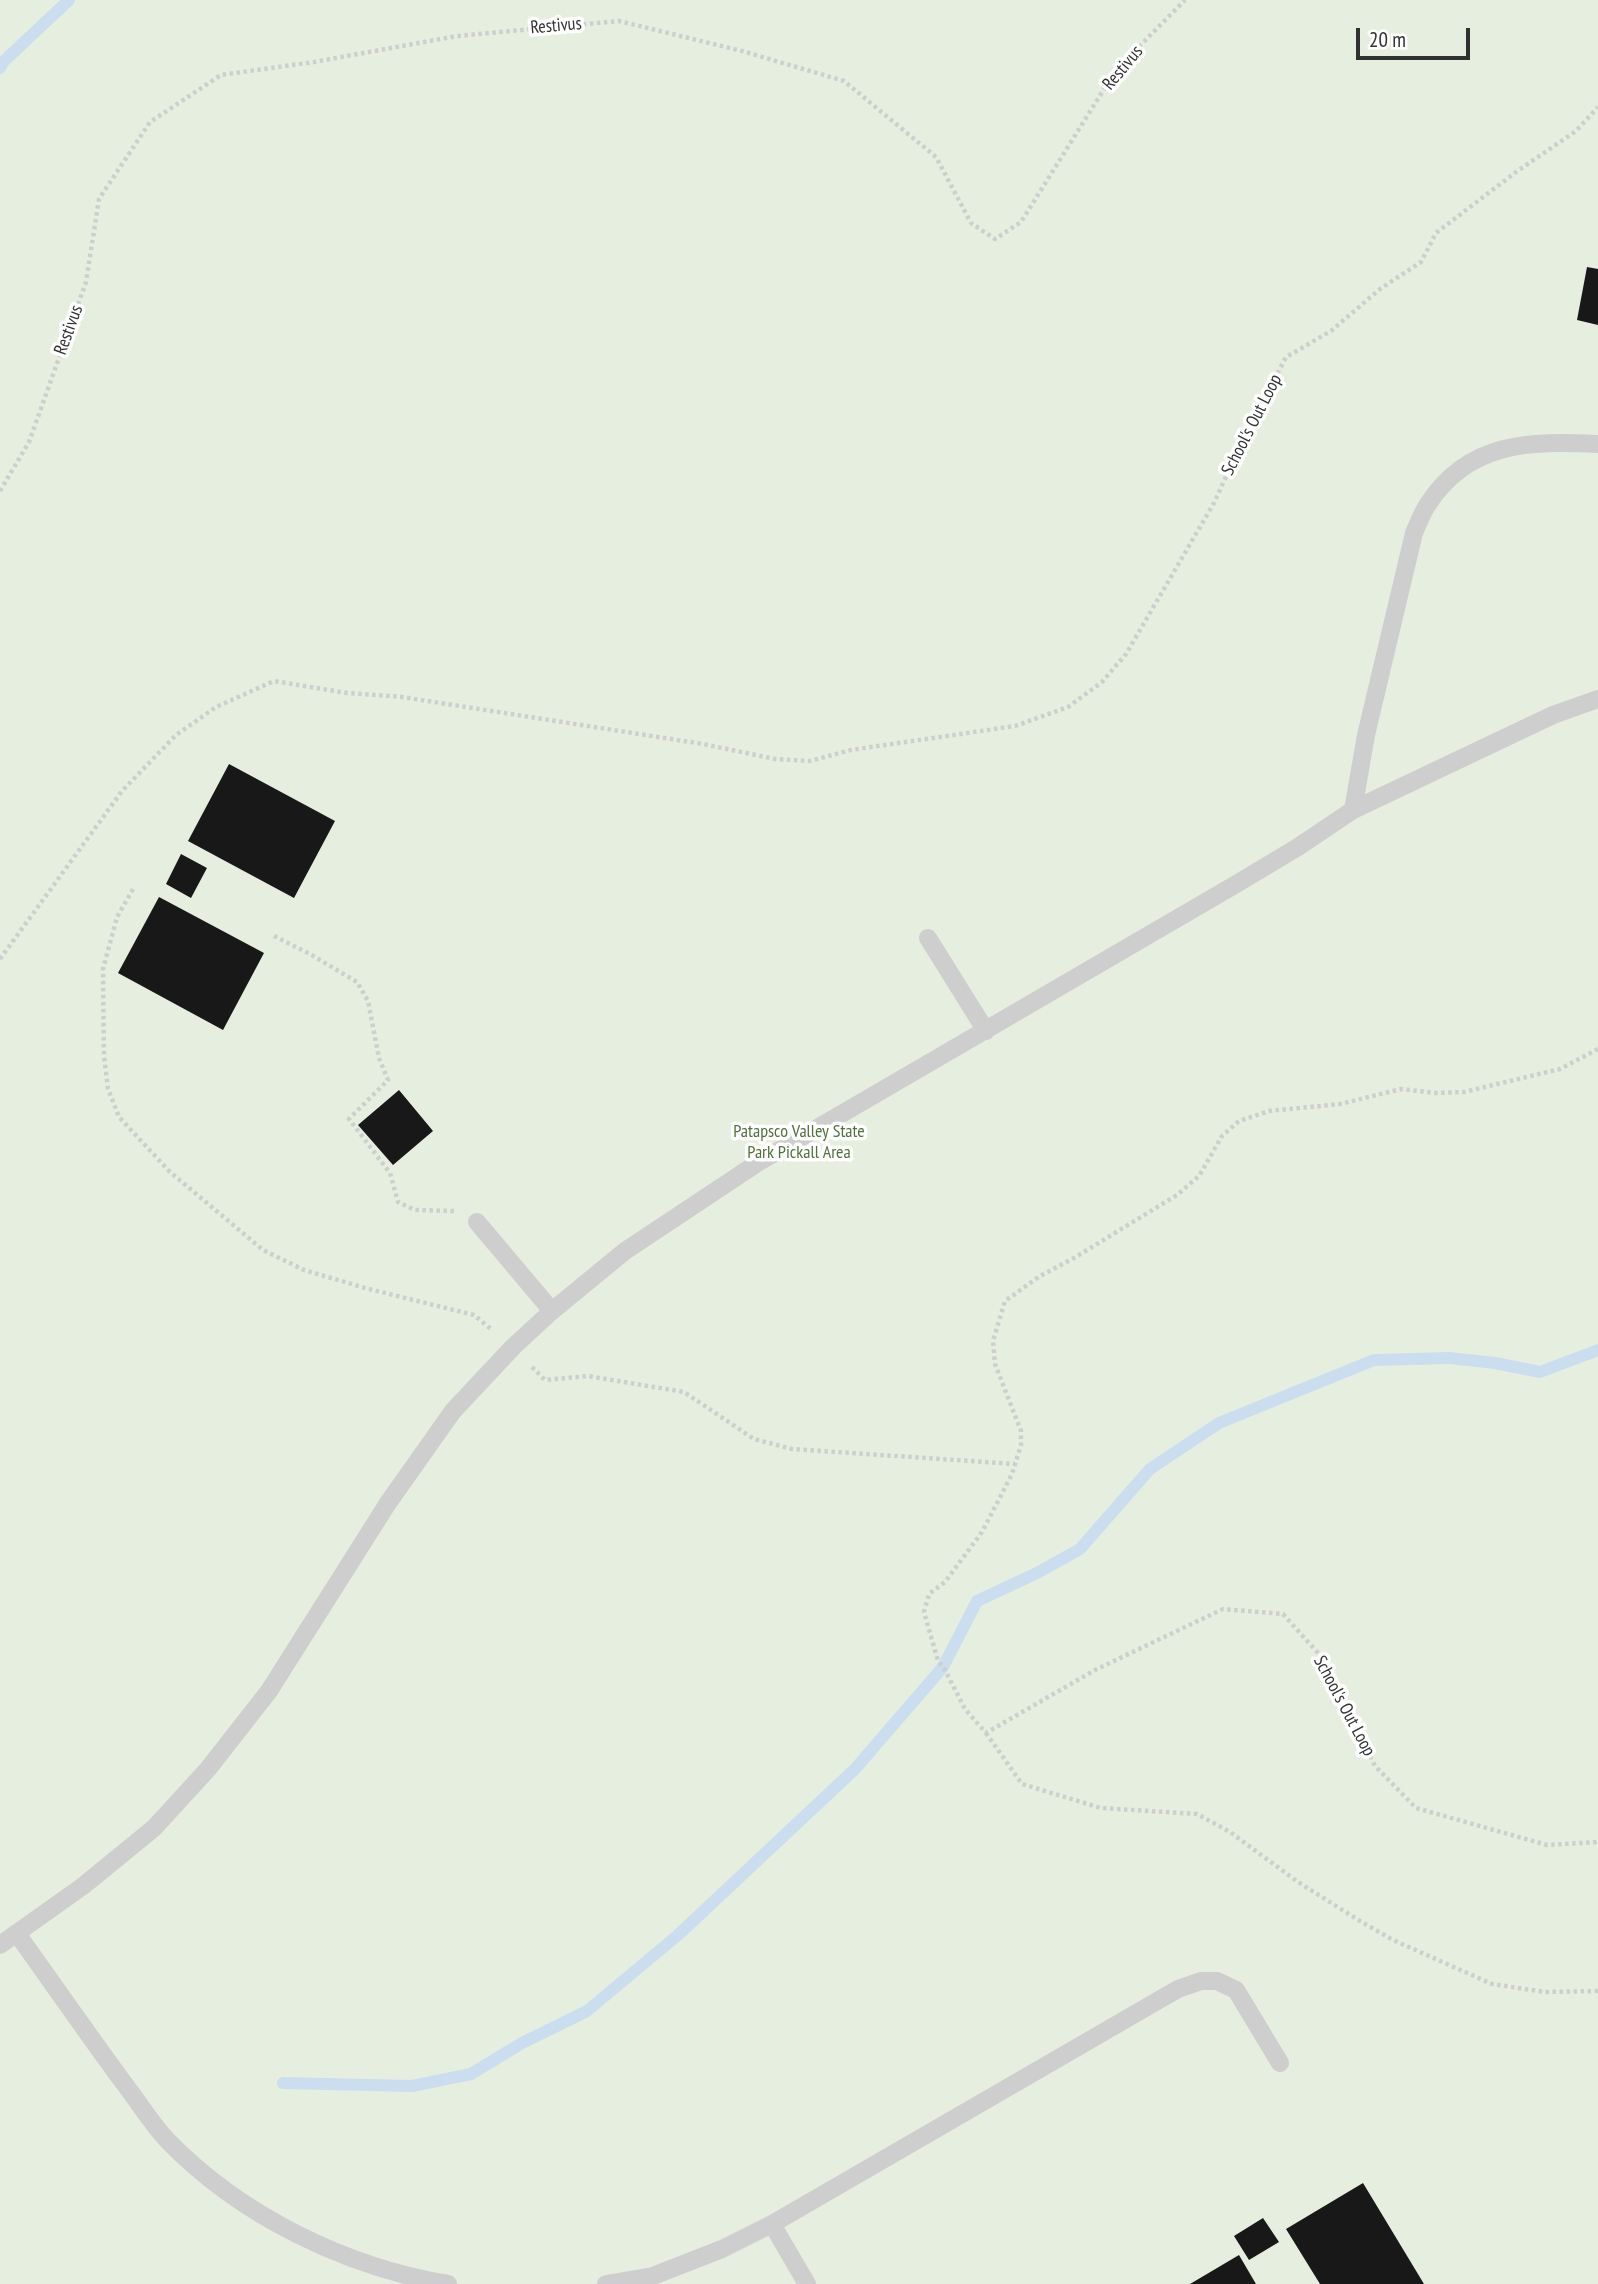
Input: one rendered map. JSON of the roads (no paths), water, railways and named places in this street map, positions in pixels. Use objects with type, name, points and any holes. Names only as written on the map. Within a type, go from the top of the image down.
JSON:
[{"type":"lane","points":[[1353,810],[1366,736],[1414,534],[1428,505],[1448,479],[1474,459],[1505,448],[1547,442],[1598,444]]},
{"type":"lane","points":[[0,1945],[18,1935],[83,1886],[154,1828],[208,1769],[269,1692],[388,1503],[453,1411],[513,1346],[625,1251],[759,1162],[1298,847],[1353,810],[1553,715],[1598,699]]},
{"type":"lane","points":[[928,938],[986,1031]]},
{"type":"lane","points":[[477,1222],[552,1311]]},
{"type":"lane","points":[[18,1935],[166,2138],[198,2170],[253,2208],[314,2242],[375,2267],[421,2280],[448,2284]]},
{"type":"lane","points":[[606,2284],[653,2276],[722,2249],[772,2224],[1166,1996],[1201,1981],[1217,1981],[1236,1990],[1280,2063]]},
{"type":"lane","points":[[772,2224],[807,2284]]},
{"type":"waterway","points":[[0,68],[4,61],[69,0]]},
{"type":"waterway","points":[[283,2083],[412,2086],[471,2074],[522,2043],[587,2011],[678,1935],[855,1769],[943,1667],[977,1601],[1080,1549],[1150,1469],[1219,1423],[1374,1360],[1449,1358],[1540,1372],[1598,1350]]},
{"type":"park label","name":"Patapsco Valley State Park Pickall Area","points":[[799,1142]]}]
